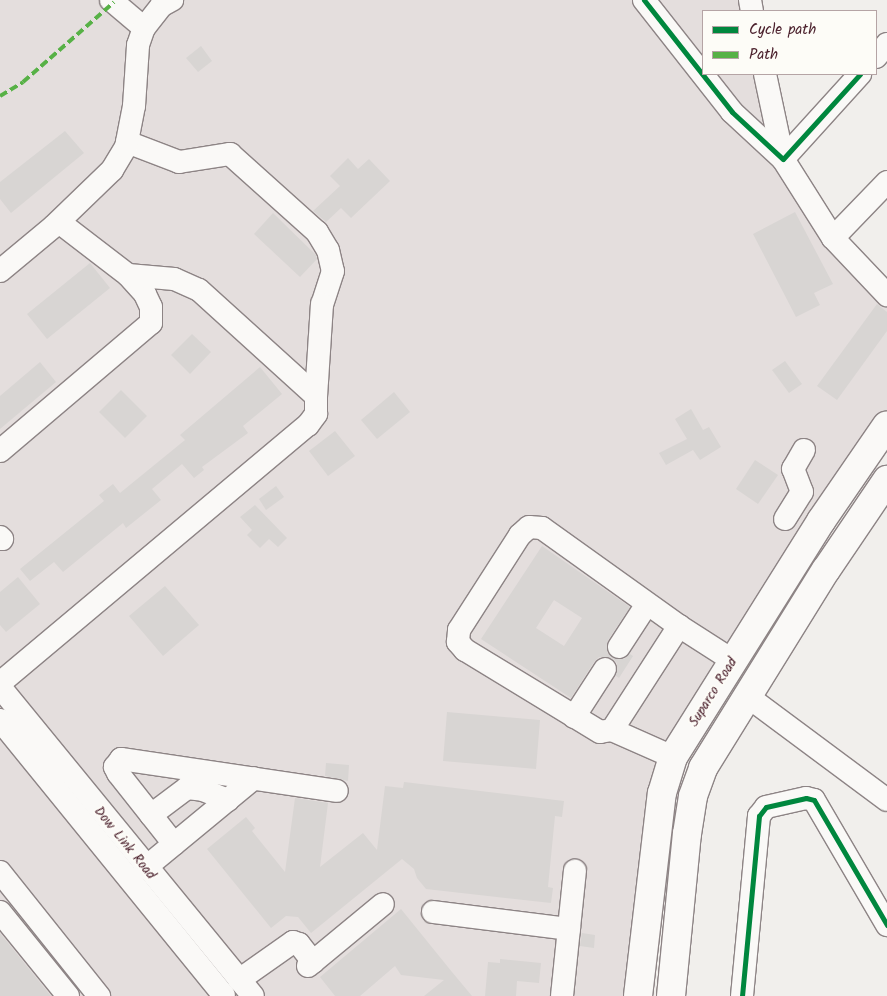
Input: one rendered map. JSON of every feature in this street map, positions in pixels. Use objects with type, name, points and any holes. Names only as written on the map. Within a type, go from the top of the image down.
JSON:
[{"type":"main road","name":"Suparco Road","points":[[638,996],[662,793],[673,756],[820,521],[887,425]]},
{"type":"main road","points":[[671,996],[693,796],[703,768],[747,696],[887,480]]},
{"type":"street","points":[[112,0],[144,28]]},
{"type":"street","points":[[0,271],[59,222],[112,170],[126,142],[134,106],[138,44],[144,28],[161,6],[172,0]]},
{"type":"street","points":[[644,0],[702,74]]},
{"type":"street","points":[[877,56],[887,44]]},
{"type":"street","points":[[703,75],[732,112],[783,159],[833,238],[887,295]]},
{"type":"street","points":[[766,75],[783,159]]},
{"type":"street","points":[[783,159],[859,75]]},
{"type":"street","points":[[0,683],[308,426],[318,406],[316,396],[322,304],[333,271],[328,250],[317,232],[230,154],[179,162],[126,142]]},
{"type":"street","points":[[833,238],[887,182]]},
{"type":"street","points":[[0,451],[151,323],[151,307],[145,294],[128,275],[59,222]]},
{"type":"street","points":[[128,275],[174,279],[199,290],[316,396]]},
{"type":"street","points":[[804,450],[793,469],[802,486],[791,511],[820,521]]},
{"type":"street","points":[[673,756],[612,730],[600,732],[465,650],[458,642],[459,630],[520,535],[529,527],[542,528],[647,604],[732,660]]},
{"type":"street","points":[[619,647],[647,604]]},
{"type":"street","points":[[612,730],[679,626]]},
{"type":"street","points":[[574,716],[605,669]]},
{"type":"street","name":"Dow Link Road","points":[[0,687],[243,992]]},
{"type":"street","points":[[747,696],[887,800]]},
{"type":"street","name":"Dow Link Road","points":[[0,720],[243,992]]},
{"type":"street","points":[[174,844],[118,773],[115,767],[122,759],[337,791]]},
{"type":"street","points":[[145,868],[254,778]]},
{"type":"street","points":[[151,815],[188,788],[203,790],[228,800]]},
{"type":"street","points":[[742,996],[759,816],[766,807],[806,798],[814,800],[887,925]]},
{"type":"street","points":[[562,996],[575,871]]},
{"type":"street","points":[[0,872],[99,996]]},
{"type":"street","points":[[243,992],[293,942],[299,944],[311,964],[383,904]]},
{"type":"street","points":[[0,912],[68,996]]},
{"type":"street","points":[[433,912],[569,929]]},
{"type":"shaded area","points":[[0,0],[747,0],[750,10],[702,10],[702,75],[768,75],[785,154],[887,299],[887,425],[671,758],[642,996],[0,996]]},
{"type":"building","points":[[201,46],[212,61],[198,72],[186,58]]},
{"type":"building","points":[[65,131],[84,153],[11,213],[0,199],[0,182]]},
{"type":"building","points":[[348,158],[358,169],[369,159],[390,181],[351,218],[341,208],[326,222],[313,211],[340,186],[330,176]]},
{"type":"building","points":[[795,212],[833,284],[814,293],[820,305],[796,317],[753,234]]},
{"type":"building","points":[[273,213],[316,255],[317,259],[300,277],[254,234]]},
{"type":"building","points":[[90,263],[110,288],[47,339],[27,314]]},
{"type":"building","points":[[877,304],[887,312],[887,331],[837,400],[817,386]]},
{"type":"building","points":[[192,334],[211,352],[190,374],[171,355]]},
{"type":"building","points":[[785,361],[802,384],[789,393],[772,370]]},
{"type":"building","points":[[40,362],[56,382],[0,429],[0,396]]},
{"type":"building","points":[[260,367],[282,394],[243,426],[248,433],[202,467],[204,470],[194,478],[182,464],[152,489],[161,500],[126,528],[123,523],[63,572],[54,562],[30,581],[20,569],[104,501],[99,495],[113,484],[120,493],[185,440],[180,435]]},
{"type":"building","points":[[121,390],[147,416],[125,438],[99,412]]},
{"type":"building","points":[[394,392],[410,412],[377,439],[361,420]]},
{"type":"building","points":[[691,409],[703,430],[709,427],[721,447],[700,460],[693,450],[666,465],[659,453],[687,439],[675,419]]},
{"type":"building","points":[[335,431],[355,456],[328,476],[309,451]]},
{"type":"building","points":[[755,460],[778,475],[758,504],[736,489]]},
{"type":"building","points":[[276,486],[284,497],[266,510],[259,499]]},
{"type":"building","points":[[255,505],[287,538],[278,547],[269,539],[260,548],[247,535],[252,530],[240,517]]},
{"type":"building","points":[[542,546],[630,607],[608,640],[607,652],[612,658],[599,657],[571,698],[481,639]],"holes":[[[554,600],[582,618],[564,646],[536,628]]]},
{"type":"building","points":[[18,577],[40,604],[6,632],[0,625],[0,592]]},
{"type":"building","points":[[165,586],[199,625],[163,656],[129,616]]},
{"type":"building","points":[[630,654],[633,656],[619,678],[616,676],[617,663],[612,658],[624,659]]},
{"type":"building","points":[[447,712],[540,720],[536,769],[443,761]]},
{"type":"building","points":[[326,763],[349,765],[348,781],[325,776]]},
{"type":"building","points":[[404,782],[564,801],[562,817],[555,816],[548,887],[553,888],[551,903],[426,889],[417,878],[414,869],[402,859],[311,933],[298,917],[286,916],[271,928],[207,849],[246,817],[255,828],[252,831],[285,872],[295,798],[328,803],[320,867],[363,833],[377,850],[385,786],[403,788]]},
{"type":"building","points":[[401,909],[472,996],[424,996],[444,980],[401,975],[395,966],[360,996],[335,996],[320,977]]},
{"type":"building","points":[[0,933],[51,996],[0,996]]},
{"type":"building","points":[[582,933],[595,935],[594,948],[580,946]]},
{"type":"building","points":[[500,959],[541,963],[539,983],[517,981],[516,996],[485,996],[488,962],[500,963]]},
{"type":"marked path","points":[[0,96],[23,82],[114,2]]},
{"type":"cycle path","points":[[644,0],[702,74]]},
{"type":"cycle path","points":[[703,75],[732,112],[783,159],[859,75]]},
{"type":"cycle path","points":[[742,996],[759,816],[766,807],[806,798],[814,800],[887,925]]}]
